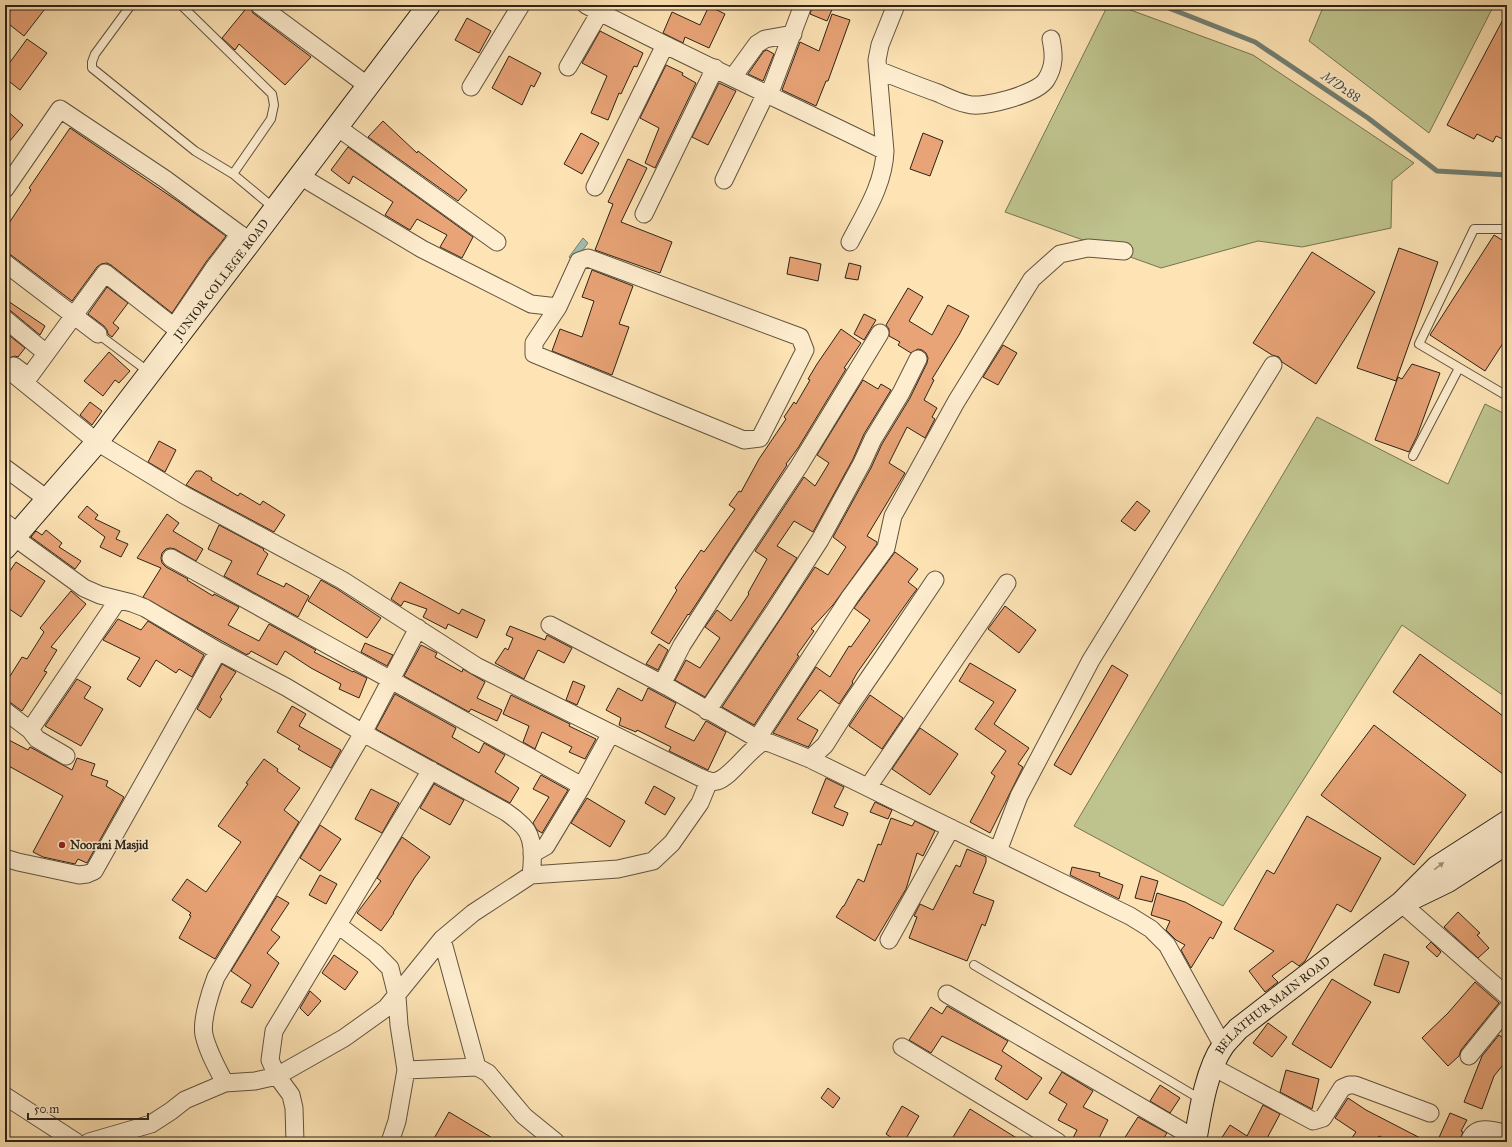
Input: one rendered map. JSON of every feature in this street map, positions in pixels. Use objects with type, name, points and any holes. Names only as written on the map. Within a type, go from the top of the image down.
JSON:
[{"type":"street","points":[[260,5],[368,86]]},
{"type":"street","name":"JUNIOR COLLEGE ROAD","points":[[11,533],[47,500],[97,442],[150,373],[245,238],[275,210],[429,5]]},
{"type":"street","points":[[472,87],[521,5]]},
{"type":"street","points":[[724,180],[768,94],[793,34],[802,5]]},
{"type":"street","points":[[850,242],[878,188],[885,164],[877,60],[880,45],[896,5]]},
{"type":"street","points":[[568,67],[596,7],[665,45],[885,151]]},
{"type":"street","points":[[733,77],[758,44],[765,39],[793,34]]},
{"type":"street","points":[[878,70],[967,104],[983,105],[1005,101],[1035,89],[1045,82],[1051,69],[1054,55],[1051,39]]},
{"type":"street","points":[[596,187],[665,45]]},
{"type":"street","points":[[644,214],[715,68]]},
{"type":"street","points":[[5,189],[60,109],[165,179],[245,238]]},
{"type":"street","points":[[337,126],[498,242]]},
{"type":"street","points":[[300,176],[436,256],[531,304],[558,307]]},
{"type":"street","points":[[5,367],[97,442],[184,495],[342,580],[476,666],[709,781],[718,781],[727,775],[756,746],[850,597],[886,548],[893,516],[956,402],[1032,279],[1060,254],[1088,248],[1124,251]]},
{"type":"street","points":[[588,258],[800,337],[805,350],[760,438],[744,440],[534,354],[534,343],[558,307],[579,262],[588,258]]},
{"type":"street","points":[[5,263],[98,334]]},
{"type":"street","points":[[5,358],[29,377],[105,273],[174,327],[219,273]]},
{"type":"street","points":[[5,318],[46,353]]},
{"type":"street","points":[[662,684],[682,645],[799,466],[880,333]]},
{"type":"street","points":[[707,711],[776,610],[820,540],[862,463],[873,439],[901,393],[918,359]]},
{"type":"street","points":[[998,851],[1019,796],[1091,660],[1273,365]]},
{"type":"street","points":[[5,468],[47,500]]},
{"type":"street","points":[[11,533],[84,588],[100,595],[145,608],[218,651],[286,687],[364,733],[506,812],[524,827],[531,840],[532,875]]},
{"type":"street","points":[[171,558],[582,786]]},
{"type":"street","points":[[810,759],[825,745],[935,580]]},
{"type":"street","points":[[868,787],[1007,583]]},
{"type":"street","points":[[30,730],[118,600]]},
{"type":"street","points":[[550,626],[662,684],[760,740],[810,759],[868,787],[1130,916],[1151,929],[1167,945],[1223,1046]]},
{"type":"street","points":[[225,1083],[212,1059],[203,1033],[207,1001],[216,977],[364,733],[418,628]]},
{"type":"street","points":[[5,858],[79,875],[94,871],[218,651]]},
{"type":"street","points":[[5,711],[30,730],[37,739],[66,756]]},
{"type":"street","points":[[532,854],[546,846],[582,786],[611,733]]},
{"type":"street","points":[[295,1142],[294,1108],[291,1095],[273,1068],[274,1031],[431,770]]},
{"type":"street","points":[[89,1142],[151,1124],[185,1100],[225,1083],[255,1081],[273,1068],[292,1067],[344,1038],[386,1008],[442,939],[473,913],[532,875],[618,869],[653,861],[672,844],[700,802],[709,781]]},
{"type":"street","name":"BELATHUR MAIN ROAD","points":[[1196,1140],[1203,1100],[1213,1067],[1223,1046],[1238,1029],[1401,903],[1437,867],[1507,822]]},
{"type":"street","points":[[889,940],[951,828]]},
{"type":"street","name":"BELATHUR MAIN ROAD","points":[[1401,903],[1448,881],[1507,843]]},
{"type":"street","points":[[1401,903],[1507,996]]},
{"type":"street","points":[[338,925],[375,953],[390,968],[397,996],[399,1025],[406,1070],[397,1121],[390,1142]]},
{"type":"street","points":[[442,939],[477,1067]]},
{"type":"street","points":[[947,994],[1196,1140]]},
{"type":"street","points":[[1469,1056],[1507,1009]]},
{"type":"street","points":[[902,1047],[1058,1142]]},
{"type":"street","points":[[406,1070],[477,1067],[488,1074],[524,1116],[556,1142]]},
{"type":"street","points":[[1213,1067],[1313,1121],[1323,1118],[1342,1088],[1349,1085],[1355,1085],[1430,1113]]},
{"type":"street","points":[[5,1096],[76,1142]]},
{"type":"street","points":[[1469,1142],[1476,1131],[1485,1130],[1507,1134]]},
{"type":"lane","points":[[131,5],[95,54],[92,62],[92,68],[195,150],[233,174],[275,210]]},
{"type":"lane","points":[[181,5],[272,94],[274,105],[271,119],[233,174]]},
{"type":"lane","points":[[1507,230],[1474,229],[1419,344],[1507,396]]},
{"type":"lane","points":[[98,334],[150,373]]},
{"type":"lane","points":[[1413,456],[1459,368]]},
{"type":"lane","points":[[974,965],[1203,1100]]},
{"type":"green space","points":[[1108,5],[1117,5],[1253,55],[1414,163],[1392,181],[1391,228],[1302,247],[1258,241],[1161,268],[1005,212]]},
{"type":"green space","points":[[1324,5],[1494,5],[1429,133],[1309,41]]},
{"type":"green space","points":[[1485,404],[1507,415],[1507,698],[1402,625],[1223,906],[1074,826],[1317,417],[1448,484]]},
{"type":"shaded area","points":[[583,238],[588,243],[574,262],[569,257]]},
{"type":"building","points":[[15,5],[48,5],[24,36],[5,21],[5,17]]},
{"type":"building","points":[[249,5],[253,13],[311,57],[285,85],[239,44],[235,50],[222,38]]},
{"type":"building","points":[[813,5],[834,5],[827,21],[810,14]]},
{"type":"building","points":[[709,6],[725,14],[709,48],[685,37],[683,43],[663,33],[672,12],[700,25]]},
{"type":"building","points":[[1507,12],[1507,141],[1496,136],[1493,142],[1477,134],[1474,139],[1447,125]]},
{"type":"building","points":[[832,14],[850,20],[828,81],[826,81],[816,106],[782,90],[800,42],[819,51]]},
{"type":"building","points":[[467,18],[491,31],[479,53],[455,40]]},
{"type":"building","points":[[600,31],[643,53],[637,67],[634,66],[621,94],[619,93],[608,120],[591,113],[607,76],[582,63]]},
{"type":"building","points":[[27,39],[47,53],[20,90],[5,78],[5,69]]},
{"type":"building","points":[[767,50],[774,54],[763,81],[748,74],[764,51]]},
{"type":"building","points":[[509,56],[541,73],[534,87],[531,85],[522,105],[492,88]]},
{"type":"building","points":[[666,65],[683,73],[682,75],[696,83],[655,168],[645,163],[659,128],[640,118]]},
{"type":"building","points":[[719,83],[736,91],[708,145],[692,137]]},
{"type":"building","points":[[5,109],[23,125],[5,147]]},
{"type":"building","points":[[383,121],[417,153],[418,151],[467,190],[458,201],[368,137]]},
{"type":"building","points":[[70,128],[179,202],[226,236],[206,262],[172,313],[107,263],[101,264],[97,267],[72,301],[11,255],[5,253],[5,229],[31,190],[29,188]]},
{"type":"building","points":[[581,133],[599,143],[582,174],[564,164]]},
{"type":"building","points":[[923,133],[943,141],[930,176],[910,169]]},
{"type":"building","points":[[348,147],[473,237],[462,258],[440,247],[447,235],[417,219],[410,230],[385,215],[393,202],[353,176],[349,184],[331,170]]},
{"type":"building","points":[[628,159],[647,168],[621,222],[672,242],[660,273],[595,250],[613,204],[608,202]]},
{"type":"building","points":[[1494,235],[1507,243],[1507,337],[1485,371],[1430,335]]},
{"type":"building","points":[[1399,248],[1438,262],[1396,381],[1357,368]]},
{"type":"building","points":[[1312,252],[1375,292],[1316,384],[1282,362],[1279,357],[1272,355],[1253,343]]},
{"type":"building","points":[[790,257],[821,264],[818,281],[787,274]]},
{"type":"building","points":[[849,263],[861,266],[858,280],[845,278]]},
{"type":"building","points":[[592,270],[633,286],[619,324],[629,327],[612,375],[552,351],[560,329],[582,337],[594,301],[582,297]]},
{"type":"building","points":[[107,287],[128,303],[113,323],[119,328],[112,337],[108,334],[104,326],[88,314]]},
{"type":"building","points":[[908,288],[923,297],[909,321],[932,335],[948,305],[969,316],[932,379],[934,380],[924,400],[937,408],[932,417],[935,419],[925,438],[907,427],[889,463],[905,473],[867,536],[877,542],[877,544],[833,605],[811,629],[814,631],[797,655],[799,656],[754,725],[722,707],[815,567],[828,575],[846,547],[833,537],[871,468],[882,444],[910,398],[927,363],[928,358],[926,353],[918,349],[911,353],[898,345],[900,342],[889,336],[889,329],[886,325]]},
{"type":"building","points":[[5,299],[45,326],[40,335],[11,311],[5,309]]},
{"type":"building","points":[[864,314],[876,320],[864,340],[854,334]]},
{"type":"building","points":[[841,329],[861,343],[844,368],[846,369],[798,448],[786,464],[787,465],[669,644],[651,633],[677,590],[675,588],[701,550],[704,552],[735,509],[729,505],[739,491],[741,492],[759,459],[786,419],[784,417],[794,402],[796,404],[810,380],[808,379],[817,364]]},
{"type":"building","points":[[5,332],[25,348],[18,357],[15,356],[9,358],[5,355]]},
{"type":"building","points":[[1003,345],[1017,353],[998,385],[983,377]]},
{"type":"building","points":[[109,352],[130,371],[119,383],[115,380],[103,396],[84,381]]},
{"type":"building","points":[[1412,364],[1440,373],[1417,436],[1409,452],[1375,440],[1398,377],[1402,379]]},
{"type":"building","points":[[863,380],[878,389],[881,384],[891,390],[864,434],[853,459],[813,532],[794,521],[777,546],[797,558],[705,697],[675,680],[686,660],[700,668],[720,638],[705,627],[717,610],[731,621],[749,594],[748,593],[767,559],[755,551],[804,477],[815,486],[829,463],[817,455]]},
{"type":"building","points":[[90,402],[102,411],[92,425],[80,415]]},
{"type":"building","points":[[159,441],[176,450],[165,472],[148,462]]},
{"type":"building","points":[[196,471],[201,471],[212,478],[211,480],[238,496],[240,493],[260,505],[263,501],[285,515],[274,532],[186,485]]},
{"type":"building","points":[[1137,501],[1150,511],[1135,531],[1121,521]]},
{"type":"building","points":[[87,506],[98,515],[95,519],[120,531],[116,539],[128,544],[121,557],[100,547],[105,537],[78,517]]},
{"type":"building","points":[[167,514],[179,523],[173,531],[203,549],[196,561],[175,549],[166,549],[162,553],[161,558],[162,563],[166,567],[188,579],[187,580],[213,596],[214,594],[239,607],[228,625],[259,641],[269,624],[316,650],[314,652],[367,678],[359,698],[339,689],[341,684],[311,668],[285,651],[277,665],[251,651],[247,655],[143,597],[161,568],[137,558]]},
{"type":"building","points":[[219,525],[264,549],[263,550],[268,554],[257,574],[284,587],[286,583],[309,596],[298,617],[224,576],[232,561],[208,549]]},
{"type":"building","points":[[46,530],[62,543],[59,547],[81,561],[75,569],[31,537],[36,531],[42,535]]},
{"type":"building","points":[[895,552],[918,569],[908,582],[917,589],[857,673],[852,682],[853,683],[839,704],[820,690],[797,719],[818,730],[808,747],[773,733],[816,667],[830,677],[849,646],[851,647],[870,620],[854,608]]},
{"type":"building","points":[[16,562],[45,581],[21,617],[5,606],[5,578]]},
{"type":"building","points":[[321,580],[381,618],[367,638],[308,601]]},
{"type":"building","points":[[400,582],[459,614],[462,609],[485,620],[477,638],[448,624],[446,629],[423,617],[427,609],[404,601],[401,606],[391,599]]},
{"type":"building","points":[[71,591],[86,604],[51,647],[57,650],[44,671],[47,672],[22,711],[11,703],[5,701],[5,684],[22,657],[27,659],[44,632],[40,628]]},
{"type":"building","points":[[1005,606],[1036,630],[1019,653],[988,629]]},
{"type":"building","points":[[118,619],[141,630],[148,621],[204,655],[192,677],[179,669],[176,673],[156,660],[140,687],[127,679],[140,658],[103,640]]},
{"type":"building","points":[[510,626],[545,640],[547,635],[572,648],[564,663],[538,650],[524,679],[495,663],[505,648],[508,650],[513,638],[506,635]]},
{"type":"building","points":[[365,643],[393,655],[387,666],[361,652]]},
{"type":"building","points":[[659,644],[668,650],[658,670],[646,664]]},
{"type":"building","points":[[421,645],[437,653],[435,657],[462,672],[463,669],[485,682],[477,698],[502,710],[497,721],[471,709],[469,712],[404,676]]},
{"type":"building","points":[[1420,654],[1507,719],[1507,777],[1393,692]]},
{"type":"building","points":[[970,663],[1016,690],[994,724],[1029,748],[1018,764],[1023,767],[990,833],[970,822],[995,776],[991,773],[1006,751],[975,729],[994,702],[959,681]]},
{"type":"building","points":[[222,664],[236,672],[220,697],[222,699],[210,718],[197,709]]},
{"type":"building","points":[[1112,665],[1128,675],[1071,775],[1054,765]]},
{"type":"building","points":[[77,679],[91,687],[84,698],[103,709],[81,746],[45,726]]},
{"type":"building","points":[[573,681],[585,686],[577,705],[566,700]]},
{"type":"building","points":[[618,688],[642,701],[648,688],[676,703],[665,727],[694,741],[706,721],[726,732],[708,770],[669,751],[671,747],[637,730],[636,732],[619,725],[621,718],[606,710]]},
{"type":"building","points":[[395,694],[456,728],[452,737],[479,753],[484,743],[505,755],[495,772],[519,788],[510,803],[376,729]]},
{"type":"building","points":[[511,695],[570,724],[569,726],[596,739],[585,759],[569,752],[572,747],[542,732],[535,749],[523,742],[529,726],[503,714]]},
{"type":"building","points":[[870,695],[903,718],[882,749],[849,726]]},
{"type":"building","points":[[292,706],[306,714],[299,726],[341,750],[331,768],[298,749],[300,746],[277,732]]},
{"type":"building","points":[[1374,725],[1466,795],[1414,865],[1321,795]]},
{"type":"building","points":[[920,728],[958,754],[930,795],[892,769]]},
{"type":"building","points":[[5,738],[28,750],[30,747],[72,770],[77,758],[95,764],[91,775],[108,781],[106,786],[124,797],[87,863],[78,859],[75,864],[43,857],[33,852],[63,796],[5,764]]},
{"type":"building","points":[[264,759],[300,788],[284,810],[299,822],[215,959],[179,938],[191,916],[189,915],[191,913],[172,900],[187,879],[206,892],[241,842],[218,826],[248,784],[246,783]]},
{"type":"building","points":[[541,775],[568,790],[542,833],[537,830],[533,823],[549,797],[533,789]]},
{"type":"building","points":[[826,778],[844,787],[834,807],[848,813],[843,826],[812,813]]},
{"type":"building","points":[[434,784],[464,800],[450,825],[420,808]]},
{"type":"building","points":[[654,786],[675,798],[665,815],[645,803]]},
{"type":"building","points":[[371,789],[399,803],[382,833],[355,819]]},
{"type":"building","points":[[587,798],[625,821],[610,847],[571,823]]},
{"type":"building","points":[[875,802],[892,810],[888,819],[870,812]]},
{"type":"building","points":[[1307,816],[1381,858],[1351,912],[1337,904],[1305,961],[1299,966],[1292,961],[1272,976],[1278,982],[1265,992],[1249,971],[1274,951],[1234,929],[1267,870],[1274,874]]},
{"type":"building","points":[[891,818],[912,826],[915,821],[935,831],[923,856],[917,853],[906,889],[875,941],[836,917],[844,906],[858,879],[864,882],[878,844],[881,845]]},
{"type":"building","points":[[320,825],[341,839],[320,871],[300,858]]},
{"type":"building","points":[[402,837],[430,857],[415,877],[394,913],[381,931],[357,913],[381,881],[377,878]]},
{"type":"building","points":[[967,849],[986,857],[986,862],[973,893],[994,901],[985,926],[982,924],[967,961],[909,938],[917,917],[914,916],[920,904],[933,910],[956,865],[960,867]]},
{"type":"building","points":[[1072,867],[1100,873],[1099,876],[1123,885],[1119,899],[1070,875]]},
{"type":"building","points":[[320,875],[337,884],[326,904],[309,895]]},
{"type":"building","points":[[1141,876],[1158,881],[1152,902],[1135,898]]},
{"type":"building","points":[[1157,893],[1185,902],[1222,922],[1213,939],[1210,937],[1191,968],[1181,950],[1185,945],[1176,940],[1166,930],[1170,921],[1151,915]]},
{"type":"building","points":[[277,896],[289,903],[271,930],[280,937],[267,953],[279,963],[252,1008],[241,1002],[251,985],[231,971]]},
{"type":"building","points":[[1458,912],[1480,933],[1477,935],[1489,948],[1478,958],[1444,927]]},
{"type":"building","points":[[1431,942],[1441,952],[1437,957],[1426,947]]},
{"type":"building","points":[[1384,954],[1409,962],[1399,993],[1374,985]]},
{"type":"building","points":[[334,955],[358,972],[345,990],[322,973]]},
{"type":"building","points":[[1332,979],[1371,1002],[1331,1068],[1292,1044]]},
{"type":"building","points":[[1475,982],[1499,1003],[1461,1050],[1459,1056],[1448,1066],[1422,1038],[1448,1013]]},
{"type":"building","points":[[310,991],[321,1001],[308,1016],[300,1008]]},
{"type":"building","points":[[947,1006],[1008,1041],[1002,1051],[1042,1078],[1027,1100],[995,1079],[1002,1066],[942,1036],[931,1053],[909,1040],[931,1007],[942,1014]]},
{"type":"building","points":[[1268,1023],[1287,1037],[1272,1057],[1253,1043]]},
{"type":"building","points":[[1499,1035],[1507,1041],[1507,1060],[1494,1076],[1482,1109],[1464,1102],[1482,1056]]},
{"type":"building","points":[[1286,1070],[1319,1079],[1312,1109],[1280,1092]]},
{"type":"building","points":[[1062,1072],[1093,1091],[1083,1107],[1108,1120],[1097,1142],[1081,1142],[1073,1138],[1077,1130],[1058,1120],[1067,1104],[1049,1093]]},
{"type":"building","points":[[1160,1085],[1180,1098],[1170,1113],[1150,1101]]},
{"type":"building","points":[[828,1088],[840,1098],[833,1108],[821,1098]]},
{"type":"building","points":[[1348,1098],[1366,1110],[1428,1142],[1391,1142],[1379,1136],[1375,1142],[1349,1142],[1356,1132],[1335,1118]]},
{"type":"building","points":[[1263,1105],[1280,1114],[1265,1142],[1219,1142],[1230,1125],[1247,1136]]},
{"type":"building","points":[[902,1106],[919,1116],[904,1142],[898,1142],[886,1134]]},
{"type":"building","points":[[970,1109],[1023,1142],[950,1142]]},
{"type":"building","points":[[449,1112],[499,1142],[432,1142]]},
{"type":"building","points":[[1450,1113],[1467,1120],[1461,1131],[1463,1132],[1459,1142],[1437,1142]]},
{"type":"building","points":[[1138,1117],[1167,1133],[1161,1142],[1122,1142]]},
{"type":"waterway","name":"MD288","points":[[1161,5],[1255,42],[1368,118],[1437,171],[1507,175]]},
{"type":"place","name":"Noorani Masjid","points":[[62,845]]}]
